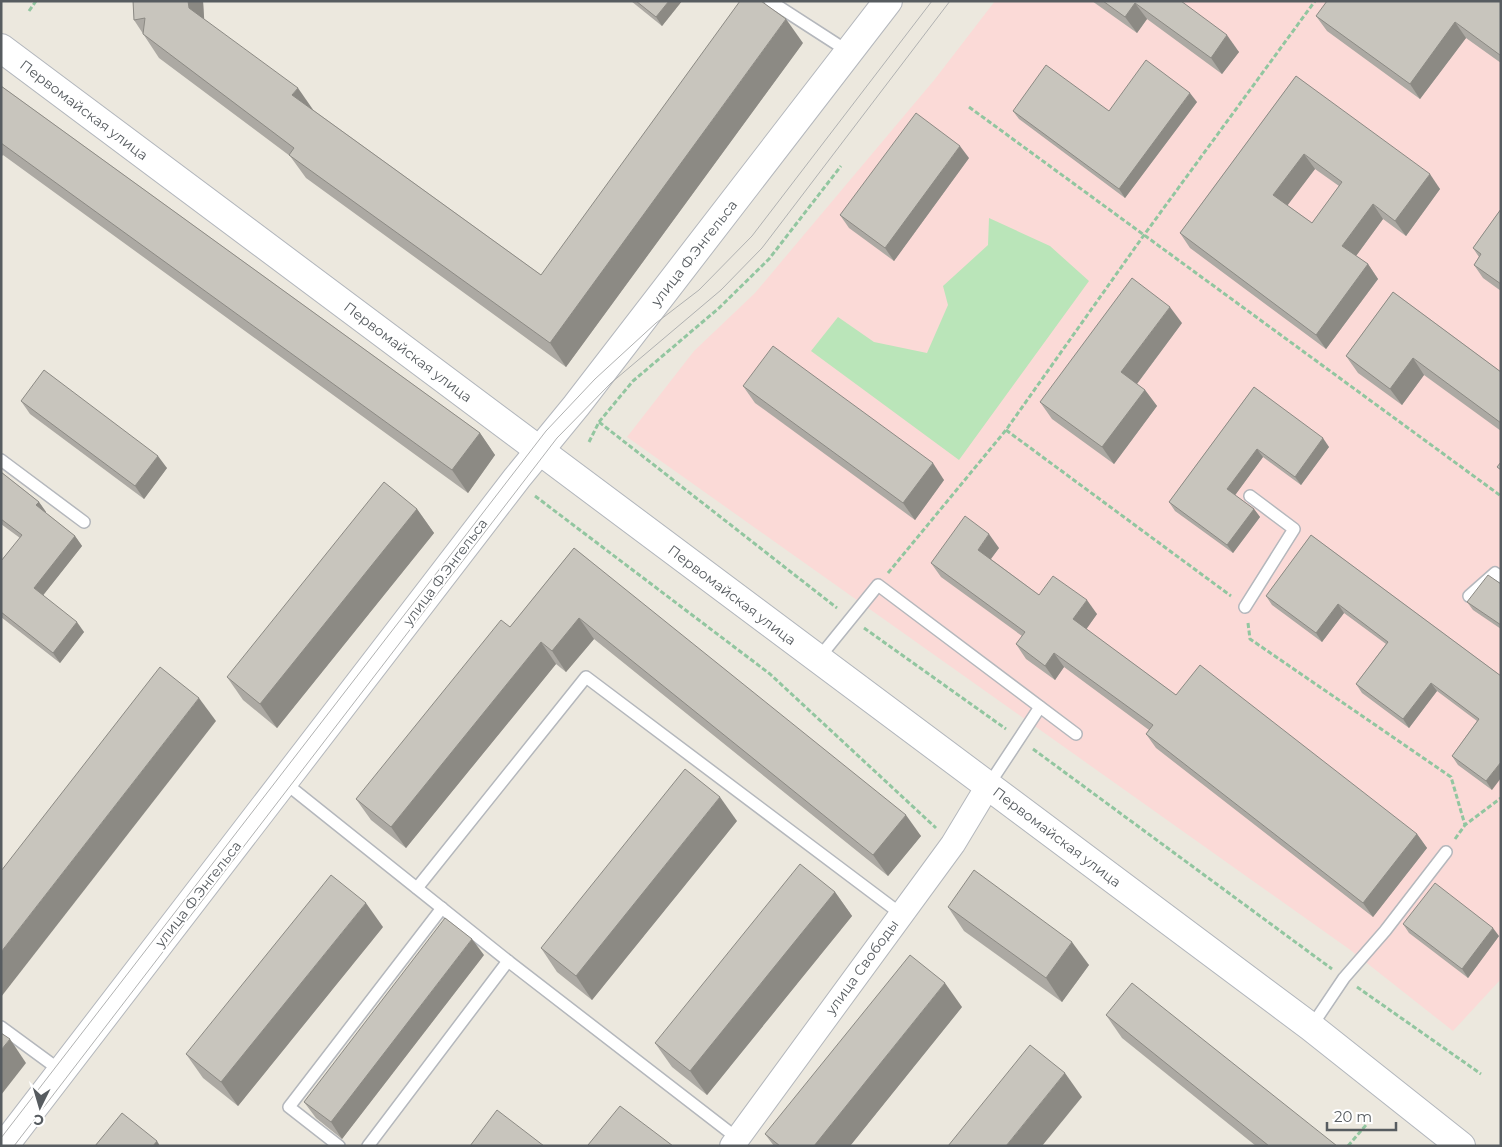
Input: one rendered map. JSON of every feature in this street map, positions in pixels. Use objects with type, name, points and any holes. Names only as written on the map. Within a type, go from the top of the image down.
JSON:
[{"type":"main road","name":"улица Ф.Энгельса","points":[[4,1146],[517,478],[576,406],[888,1]]},
{"type":"main road","name":"Первомайская улица","points":[[1,48],[1311,1027],[1461,1146]]},
{"type":"street","name":"улица Свободы","points":[[734,1142],[953,844],[988,786]]},
{"type":"lane","points":[[770,1],[849,52]]},
{"type":"lane","points":[[1,460],[84,522]]},
{"type":"lane","points":[[1245,607],[1294,529],[1250,496]]},
{"type":"lane","points":[[1469,596],[1495,573],[1501,577]]},
{"type":"lane","points":[[818,659],[878,585],[1076,734]]},
{"type":"lane","points":[[417,888],[586,677],[901,914]]},
{"type":"lane","points":[[988,786],[1040,707]]},
{"type":"lane","points":[[284,782],[734,1142]]},
{"type":"lane","points":[[1311,1027],[1344,978],[1385,931],[1446,852]]},
{"type":"lane","points":[[339,1146],[289,1107],[442,908]]},
{"type":"lane","points":[[368,1146],[508,961]]},
{"type":"lane","points":[[1,1027],[62,1071]]},
{"type":"path","points":[[29,11],[36,1]]},
{"type":"path","points":[[878,585],[1006,430],[1144,234],[1316,1]]},
{"type":"path","points":[[968,106],[1501,496]]},
{"type":"path","points":[[599,422],[633,381],[719,308],[769,259],[841,166]]},
{"type":"path","points":[[517,478],[539,500],[770,674],[953,844]]},
{"type":"path","points":[[1446,852],[1465,825],[1501,798]]},
{"type":"path","points":[[1348,1146],[1366,1125]]},
{"type":"shaded area","points":[[995,1],[1501,1],[1501,979],[1453,1031],[1349,949],[627,437],[694,351],[755,293],[935,79]]},
{"type":"green space","points":[[989,218],[1050,246],[1089,281],[959,460],[811,351],[838,317],[874,342],[927,353],[948,305],[943,286],[988,245]]},
{"type":"building","points":[[133,1],[188,1],[189,8],[298,88],[292,95],[541,275],[740,1],[761,1],[786,19],[550,343],[289,155],[294,148],[143,34],[145,18],[134,20]]},
{"type":"building","points":[[636,1],[669,1],[656,17]]},
{"type":"building","points":[[1103,1],[1181,1],[1227,35],[1211,58],[1135,3],[1125,17]]},
{"type":"building","points":[[1327,1],[1501,1],[1501,54],[1455,22],[1410,84],[1316,16]]},
{"type":"building","points":[[1146,60],[1190,93],[1119,189],[1013,111],[1046,65],[1109,111]]},
{"type":"building","points":[[1296,76],[1430,174],[1395,221],[1373,204],[1342,246],[1368,264],[1316,335],[1180,233]],"holes":[[[1304,154],[1342,182],[1312,223],[1273,195]]]},
{"type":"building","points":[[1,86],[480,433],[452,470],[1,143]]},
{"type":"building","points":[[916,113],[960,146],[885,248],[840,215]]},
{"type":"building","points":[[1501,209],[1501,284],[1474,265],[1481,254],[1473,248]]},
{"type":"building","points":[[1132,278],[1170,307],[1121,372],[1145,390],[1102,447],[1040,402]]},
{"type":"building","points":[[1393,292],[1501,372],[1501,423],[1413,358],[1390,389],[1346,356]]},
{"type":"building","points":[[773,346],[933,463],[903,503],[743,386]]},
{"type":"building","points":[[44,370],[158,456],[135,486],[21,401]]},
{"type":"building","points":[[1254,387],[1323,438],[1295,477],[1257,449],[1227,489],[1254,509],[1227,545],[1169,502]]},
{"type":"building","points":[[1501,462],[1501,470],[1497,467]]},
{"type":"building","points":[[1,472],[39,502],[36,505],[75,536],[34,588],[77,622],[53,653],[1,612],[1,561],[22,535],[1,519]]},
{"type":"building","points":[[384,482],[417,509],[260,704],[227,677]]},
{"type":"building","points":[[965,516],[989,534],[978,550],[1039,595],[1053,576],[1087,600],[1073,619],[1176,695],[1200,665],[1417,834],[1363,903],[1146,734],[1153,725],[1054,653],[1045,666],[1016,644],[1025,632],[931,563]]},
{"type":"building","points":[[1311,535],[1501,676],[1501,762],[1486,781],[1452,756],[1479,719],[1431,683],[1403,719],[1356,684],[1388,642],[1338,604],[1316,633],[1266,596]]},
{"type":"building","points":[[574,548],[906,815],[873,855],[579,618],[552,651],[541,642],[391,827],[356,799],[501,620],[510,627]]},
{"type":"building","points":[[1488,575],[1501,584],[1501,625],[1467,602]]},
{"type":"building","points":[[160,667],[199,698],[1,952],[1,871]]},
{"type":"building","points":[[685,769],[720,797],[576,976],[541,948]]},
{"type":"building","points":[[800,864],[835,892],[690,1071],[655,1043]]},
{"type":"building","points":[[974,870],[1072,942],[1046,978],[948,907]]},
{"type":"building","points":[[331,875],[366,903],[221,1082],[186,1054]]},
{"type":"building","points":[[1435,883],[1493,928],[1462,969],[1403,924]]},
{"type":"building","points":[[445,918],[472,939],[331,1122],[304,1102]]},
{"type":"building","points":[[910,955],[945,983],[814,1146],[780,1146],[765,1134]]},
{"type":"building","points":[[1132,983],[1337,1146],[1269,1146],[1106,1015]]},
{"type":"building","points":[[1,1033],[10,1039],[1,1050]]},
{"type":"building","points":[[1030,1045],[1065,1073],[1006,1146],[948,1146]]},
{"type":"building","points":[[620,1106],[673,1146],[589,1146]]},
{"type":"building","points":[[497,1110],[544,1146],[470,1146]]},
{"type":"building","points":[[122,1113],[157,1141],[153,1146],[95,1146]]},
{"type":"tram line","points":[[1,1138],[546,431],[595,379],[656,323],[699,290],[752,236],[932,1]]},
{"type":"tram line","points":[[14,1146],[557,438],[611,383],[721,290],[762,248],[950,1]]}]
